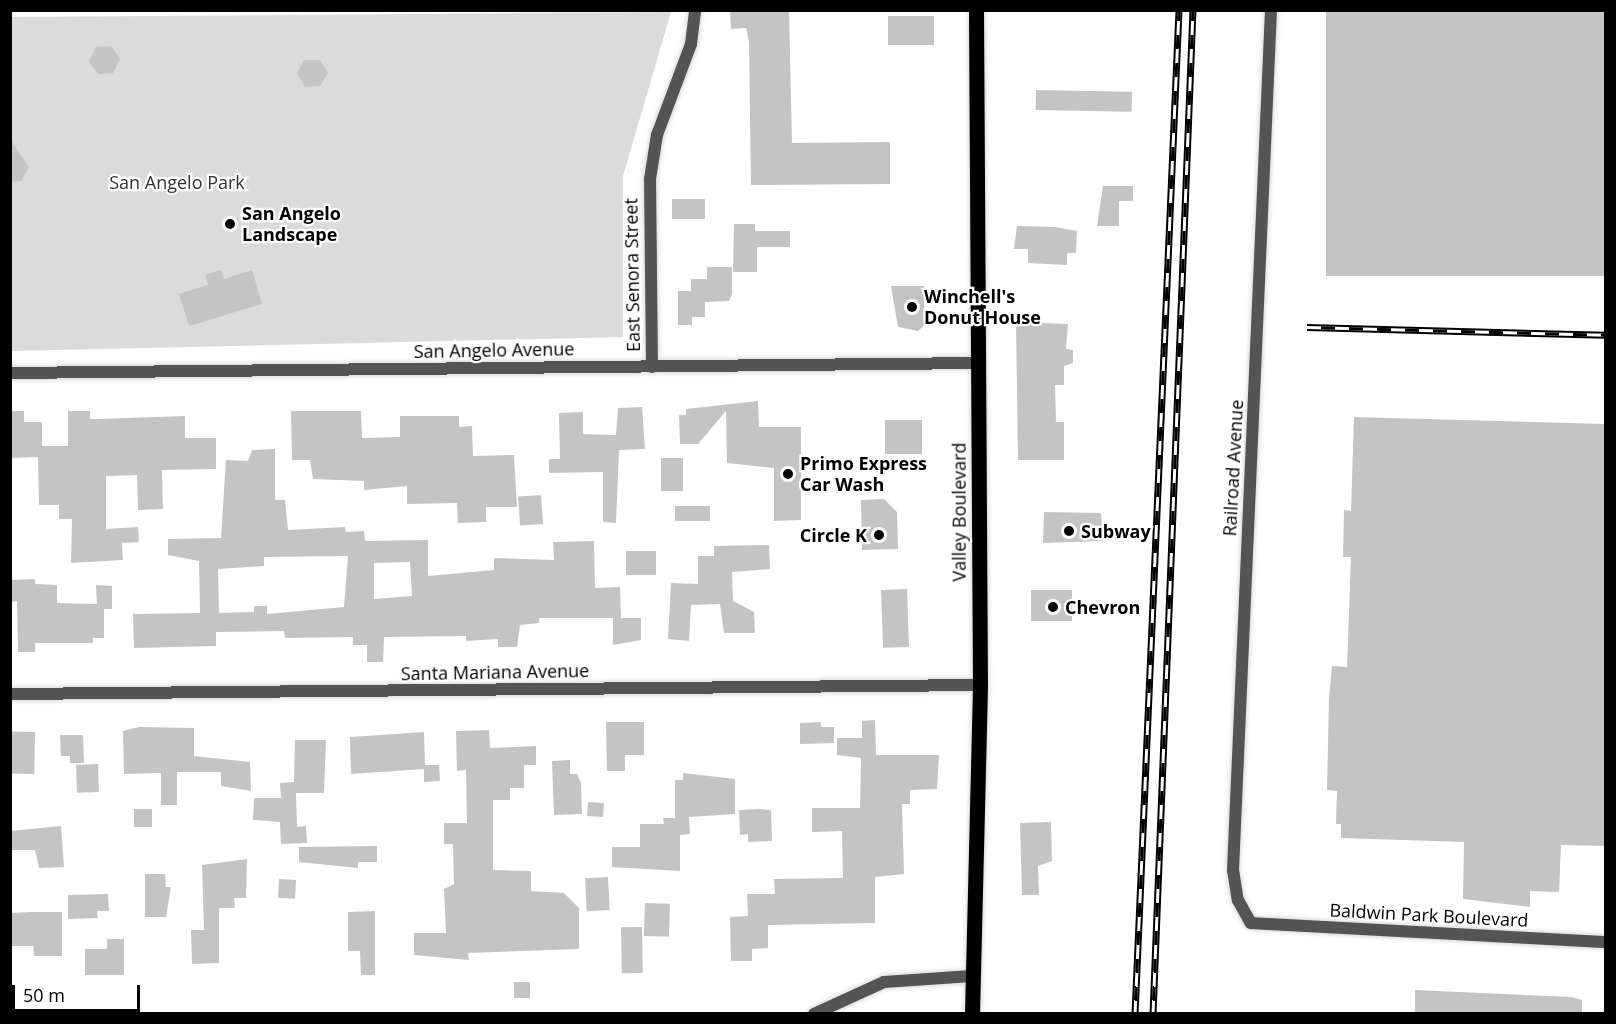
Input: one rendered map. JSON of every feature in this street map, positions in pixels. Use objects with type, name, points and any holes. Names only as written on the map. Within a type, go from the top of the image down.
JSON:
[{"type":"main road","name":"Valley Boulevard","points":[[972,1014],[980,685],[976,10]]},
{"type":"street","name":"East Senora Street","points":[[652,367],[650,179],[657,135],[691,44],[695,10]]},
{"type":"street","name":"Railroad Avenue","points":[[1251,923],[1238,900],[1233,870],[1271,10]]},
{"type":"street","name":"San Angelo Avenue","points":[[10,373],[978,363]]},
{"type":"street","name":"Santa Mariana Avenue","points":[[10,694],[980,685]]},
{"type":"street","name":"Baldwin Park Boulevard","points":[[1251,923],[1605,942]]},
{"type":"street","points":[[813,1014],[884,982],[972,976]]},
{"type":"green space","name":"San Angelo Park","points":[[671,12],[623,176],[623,337],[11,351],[10,17]]},
{"type":"building","points":[[730,10],[789,10],[792,143],[890,142],[890,184],[751,185],[749,42],[746,28],[731,29]]},
{"type":"building","points":[[1326,10],[1605,10],[1605,276],[1326,276]]},
{"type":"building","points":[[888,16],[934,16],[934,45],[888,45]]},
{"type":"building","points":[[111,46],[120,59],[113,73],[98,74],[89,62],[96,47]]},
{"type":"building","points":[[304,60],[320,60],[328,73],[320,86],[305,87],[297,73]]},
{"type":"building","points":[[1036,90],[1132,92],[1132,112],[1036,110]]},
{"type":"building","points":[[10,139],[29,167],[21,181],[10,182]]},
{"type":"building","points":[[1103,186],[1133,186],[1133,201],[1119,201],[1119,226],[1097,226]]},
{"type":"building","points":[[672,199],[705,199],[705,219],[672,219]]},
{"type":"building","points":[[734,224],[755,224],[755,231],[790,231],[790,247],[757,247],[757,272],[733,272]]},
{"type":"building","points":[[1017,226],[1055,227],[1077,231],[1076,253],[1067,253],[1067,265],[1028,263],[1028,249],[1014,249]]},
{"type":"building","points":[[707,267],[732,267],[732,294],[729,301],[705,302],[705,317],[692,317],[692,325],[678,325],[678,291],[691,291],[691,279],[707,279]]},
{"type":"building","points":[[221,270],[224,279],[252,270],[262,304],[189,326],[179,294],[208,285],[205,275]]},
{"type":"building","points":[[891,286],[924,286],[924,326],[918,331],[898,327]]},
{"type":"building","points":[[1016,322],[1068,324],[1066,349],[1073,350],[1073,363],[1064,366],[1064,385],[1055,385],[1056,422],[1064,422],[1064,460],[1018,460]]},
{"type":"building","points":[[758,401],[759,427],[801,427],[801,520],[774,521],[774,468],[727,463],[726,411],[698,444],[680,444],[679,415],[686,415],[686,409]]},
{"type":"building","points":[[642,407],[645,449],[619,450],[616,523],[603,522],[603,472],[549,473],[549,459],[560,459],[559,413],[583,412],[583,434],[616,435],[618,408]]},
{"type":"building","points":[[10,411],[24,411],[24,422],[42,422],[42,446],[68,446],[68,411],[90,411],[90,419],[185,416],[185,438],[216,438],[216,469],[162,470],[163,509],[138,510],[137,475],[106,476],[106,529],[138,527],[139,542],[122,543],[123,560],[71,563],[72,519],[59,519],[59,505],[39,505],[38,457],[10,458]]},
{"type":"building","points":[[291,411],[361,411],[362,438],[400,437],[400,416],[459,416],[459,427],[472,426],[473,456],[514,455],[517,507],[486,507],[486,522],[458,523],[457,503],[407,504],[407,486],[364,490],[364,481],[313,479],[310,460],[292,460]]},
{"type":"building","points":[[1354,417],[1605,424],[1605,846],[1561,845],[1559,892],[1530,891],[1530,907],[1463,899],[1464,842],[1341,838],[1341,824],[1336,824],[1337,791],[1327,790],[1329,698],[1332,666],[1347,667],[1351,557],[1343,557],[1344,510],[1351,511]]},
{"type":"building","points":[[885,420],[922,420],[922,454],[885,454]]},
{"type":"building","points":[[275,449],[275,500],[285,500],[288,530],[345,527],[346,532],[364,531],[365,541],[428,540],[428,576],[494,570],[494,558],[554,560],[553,542],[594,541],[595,588],[620,587],[621,618],[539,618],[539,623],[520,625],[517,647],[498,647],[498,639],[466,641],[466,636],[384,637],[383,662],[367,662],[367,645],[353,645],[353,637],[285,638],[284,631],[216,632],[216,646],[134,648],[133,614],[200,613],[199,561],[168,555],[168,539],[221,538],[226,460],[248,461],[252,450]],"holes":[[[348,556],[344,607],[267,614],[267,606],[254,606],[254,612],[219,613],[218,569],[264,566],[264,557]],[[410,562],[412,596],[374,599],[374,563]]]},
{"type":"building","points":[[661,458],[683,458],[683,491],[661,491]]},
{"type":"building","points":[[541,495],[543,524],[520,526],[518,497]]},
{"type":"building","name":"Circle K","points":[[884,499],[897,512],[898,549],[862,550],[861,500]]},
{"type":"building","points":[[675,506],[710,506],[710,521],[675,521]]},
{"type":"building","points":[[1044,512],[1101,513],[1103,541],[1043,543]]},
{"type":"building","points":[[769,545],[770,569],[732,572],[733,601],[754,612],[755,633],[724,633],[720,604],[691,605],[689,641],[668,639],[671,583],[698,584],[698,556],[714,556],[714,546]]},
{"type":"building","points":[[626,551],[656,551],[656,575],[626,575]]},
{"type":"building","points":[[35,579],[35,584],[57,585],[57,603],[97,604],[96,585],[112,586],[112,609],[104,609],[104,638],[93,638],[93,643],[35,643],[35,652],[18,652],[17,601],[10,602],[10,580]]},
{"type":"building","points":[[907,589],[909,647],[883,648],[881,590]]},
{"type":"building","points":[[1031,590],[1072,590],[1072,621],[1031,621]]},
{"type":"building","points":[[613,618],[641,618],[641,640],[613,645]]},
{"type":"building","points":[[875,720],[876,755],[939,755],[937,789],[910,790],[910,804],[902,804],[904,874],[875,877],[875,923],[768,925],[768,948],[752,949],[752,961],[731,961],[730,917],[748,916],[747,894],[775,894],[774,879],[843,878],[842,831],[812,832],[812,808],[860,808],[861,758],[837,755],[837,738],[862,738],[862,721]]},
{"type":"building","points":[[606,722],[644,722],[644,755],[625,755],[625,771],[607,771]]},
{"type":"building","points":[[821,722],[821,727],[834,727],[834,743],[800,744],[800,723]]},
{"type":"building","points":[[139,727],[194,728],[194,756],[250,762],[251,791],[221,786],[221,772],[177,772],[177,805],[161,805],[161,773],[124,774],[123,731]]},
{"type":"building","points":[[489,730],[490,748],[536,746],[536,765],[524,765],[524,788],[510,788],[510,800],[493,800],[493,870],[531,871],[531,891],[564,893],[579,908],[579,949],[468,953],[469,960],[414,955],[414,933],[446,933],[444,889],[454,884],[453,844],[444,844],[444,823],[467,823],[466,770],[457,771],[456,731]]},
{"type":"building","points":[[10,732],[35,732],[34,774],[10,774]]},
{"type":"building","points":[[424,732],[425,765],[439,765],[440,781],[424,782],[424,769],[351,774],[350,737]]},
{"type":"building","points":[[60,735],[83,735],[84,763],[70,763],[70,756],[61,756]]},
{"type":"building","points":[[295,740],[326,740],[324,793],[296,793],[297,827],[306,826],[307,843],[281,844],[280,822],[253,820],[254,798],[281,798],[280,783],[294,782]]},
{"type":"building","points":[[570,760],[570,774],[577,774],[581,783],[582,814],[554,815],[552,761]]},
{"type":"building","points":[[98,764],[99,792],[77,793],[76,765]]},
{"type":"building","points":[[683,773],[735,779],[735,814],[689,817],[690,834],[680,835],[680,871],[612,867],[612,847],[640,847],[640,824],[664,824],[663,818],[675,818],[675,780],[683,780]]},
{"type":"building","points":[[588,802],[604,803],[603,817],[587,816]]},
{"type":"building","points":[[134,809],[152,809],[152,827],[134,827]]},
{"type":"building","points":[[739,810],[771,810],[772,841],[748,842],[748,834],[740,835]]},
{"type":"building","points":[[1051,822],[1052,861],[1038,866],[1039,895],[1022,895],[1020,823]]},
{"type":"building","points":[[61,826],[64,867],[39,868],[35,850],[10,850],[10,831]]},
{"type":"building","points":[[377,846],[377,862],[358,862],[358,868],[299,862],[299,847]]},
{"type":"building","points":[[247,859],[246,898],[234,898],[235,908],[219,908],[219,963],[192,964],[191,930],[204,930],[202,865]]},
{"type":"building","points":[[145,874],[165,874],[166,887],[171,887],[166,917],[145,917]]},
{"type":"building","points":[[608,877],[610,910],[587,911],[585,878]]},
{"type":"building","points":[[279,879],[296,880],[295,899],[278,898]]},
{"type":"building","points":[[108,894],[109,911],[97,911],[98,918],[68,919],[68,895]]},
{"type":"building","points":[[645,903],[670,904],[669,937],[644,936]]},
{"type":"building","points":[[375,911],[375,975],[361,975],[360,951],[348,951],[348,912]]},
{"type":"building","points":[[62,912],[62,956],[34,956],[33,946],[10,946],[10,913]]},
{"type":"building","points":[[621,927],[642,927],[643,973],[622,973]]},
{"type":"building","points":[[107,939],[124,939],[124,975],[85,975],[85,949],[107,949]]},
{"type":"building","points":[[514,982],[530,982],[530,998],[514,998]]},
{"type":"building","points":[[1415,990],[1571,997],[1582,1000],[1582,1014],[1415,1014]]},
{"type":"railway","points":[[1135,1014],[1179,10]]},
{"type":"railway","points":[[1153,1014],[1193,10]]},
{"type":"railway","points":[[1307,327],[1606,335]]},
{"type":"place","name":"San Angelo Landscape","points":[[230,224]]},
{"type":"place","name":"Winchell's Donut House","points":[[912,307]]},
{"type":"place","name":"Primo Express Car Wash","points":[[788,474]]},
{"type":"place","name":"Subway","points":[[1069,531]]},
{"type":"place","name":"Circle K","points":[[879,535]]},
{"type":"place","name":"Chevron","points":[[1053,607]]}]
